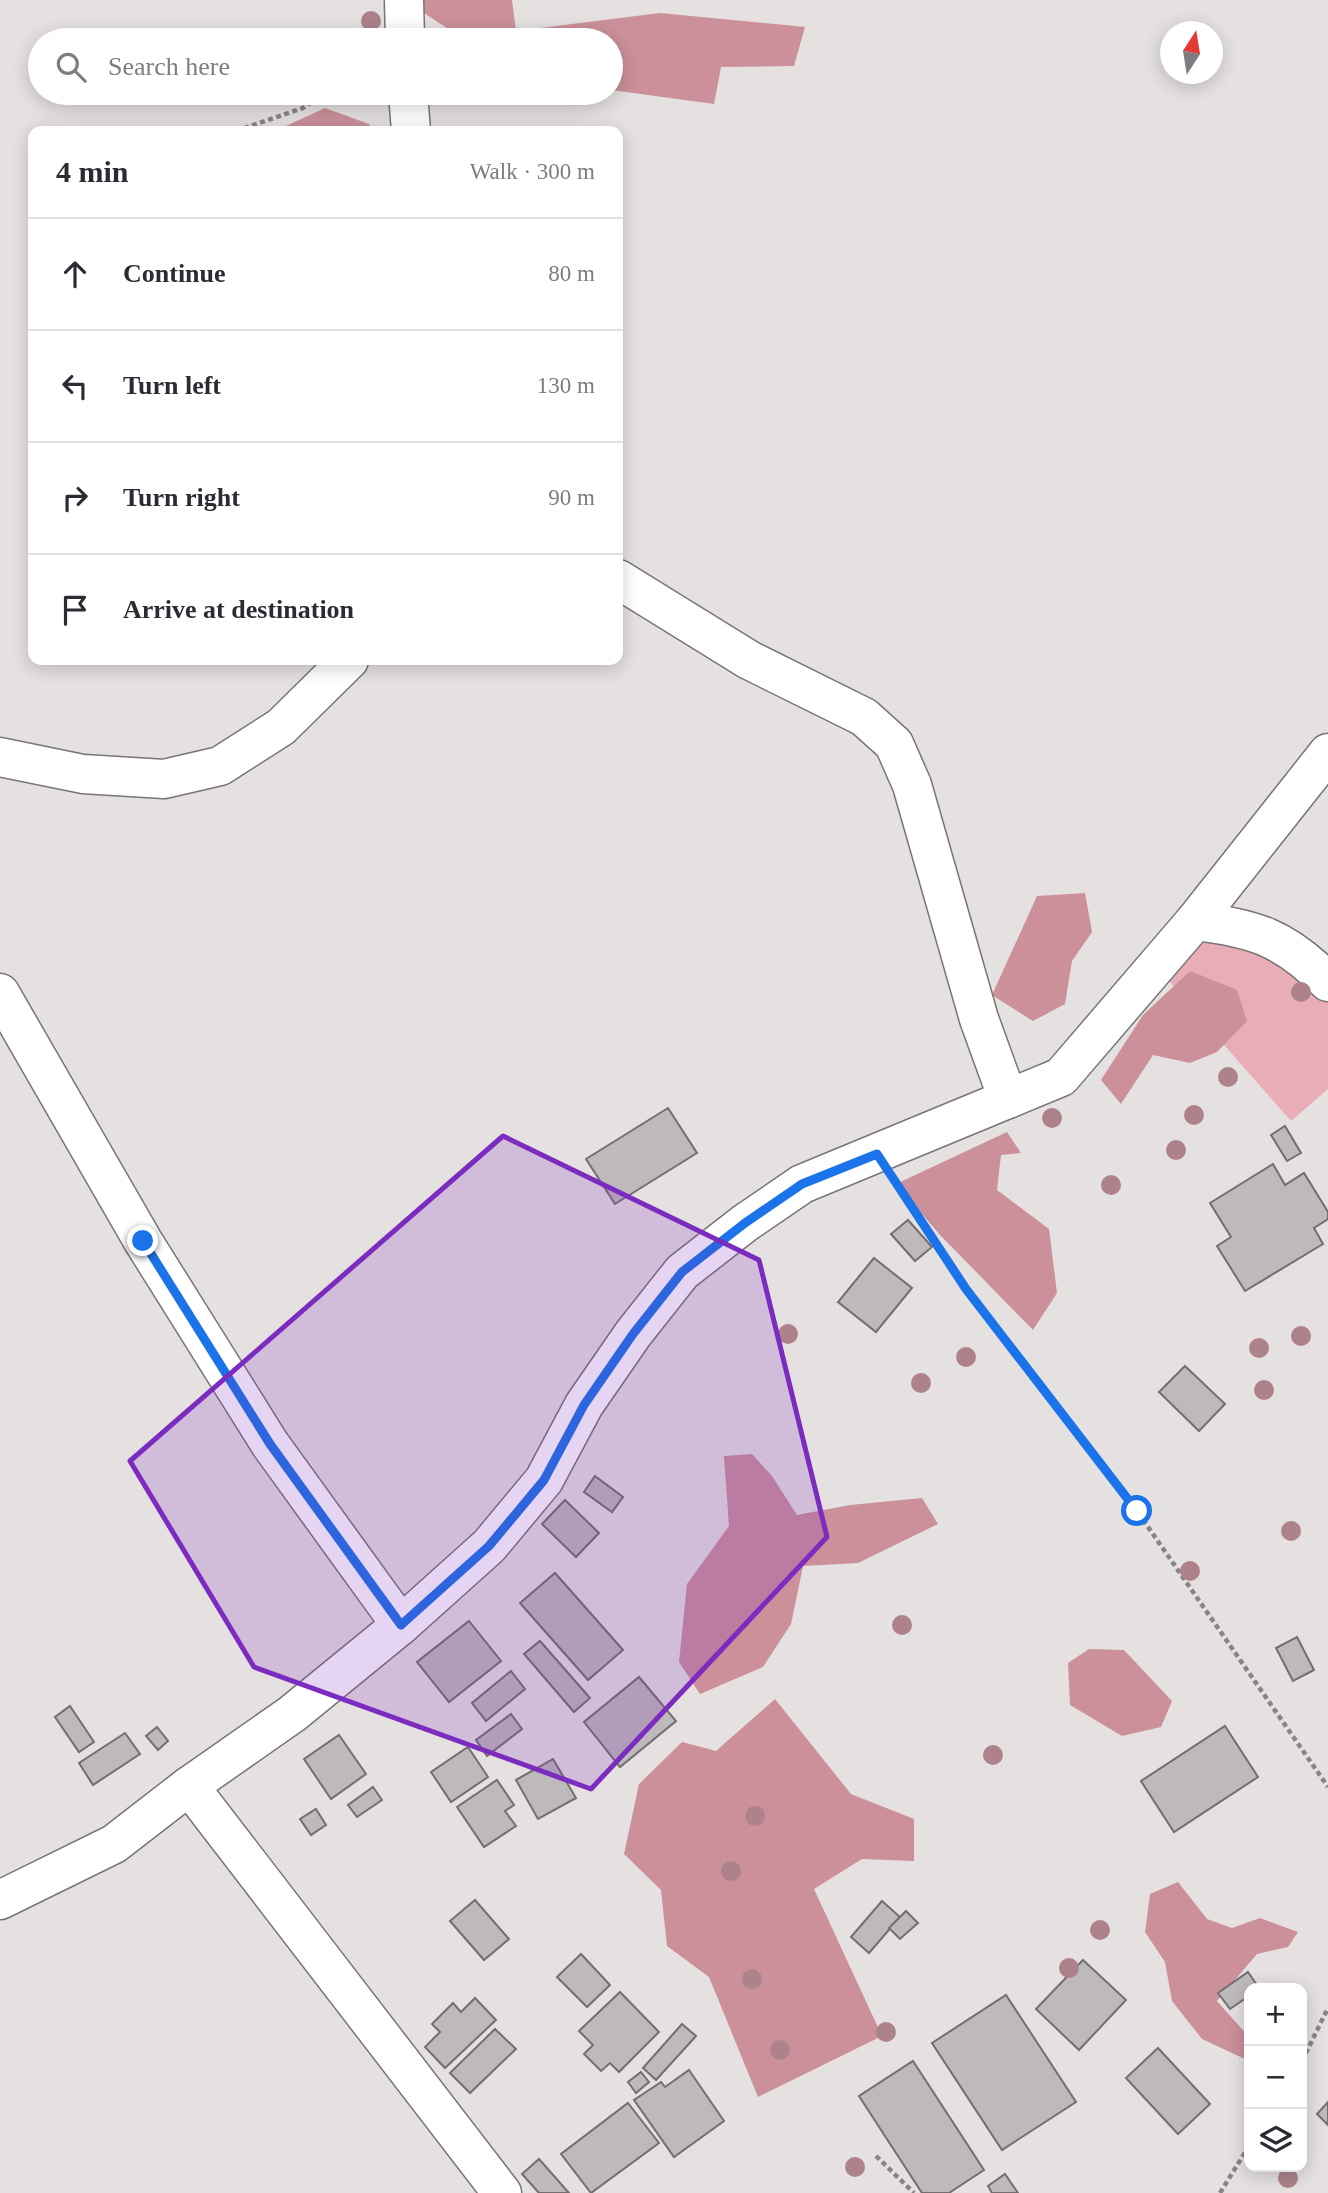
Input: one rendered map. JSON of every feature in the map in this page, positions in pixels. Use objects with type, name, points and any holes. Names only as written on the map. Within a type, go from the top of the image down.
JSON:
[{"type":"street","points":[[404,0],[405,28]]},
{"type":"street","points":[[409,105],[411,126]]},
{"type":"street","points":[[623,582],[749,660],[864,717],[894,744],[912,785],[979,1020],[1008,1099]]},
{"type":"street","points":[[0,757],[83,774],[164,779],[220,766],[281,727],[344,665]]},
{"type":"street","points":[[0,1900],[114,1844],[189,1786],[292,1714],[401,1625],[489,1546],[544,1480],[584,1405],[633,1334],[682,1272],[745,1223],[802,1184],[1061,1076],[1195,921],[1328,753]]},
{"type":"street","points":[[1195,921],[1240,926],[1266,936],[1309,962],[1328,982]]},
{"type":"street","points":[[0,993],[143,1241],[270,1444],[401,1625]]},
{"type":"street","points":[[189,1786],[502,2193]]},
{"type":"path","points":[[251,126],[307,105]]},
{"type":"path","points":[[877,1154],[966,1289],[1137,1511],[1328,1787]]},
{"type":"path","points":[[1307,2047],[1328,2008]]},
{"type":"path","points":[[1220,2193],[1244,2154]]},
{"type":"path","points":[[876,2156],[914,2193]]},
{"type":"highlighted area","points":[[503,1136],[759,1260],[827,1537],[591,1789],[254,1667],[130,1461]]},
{"type":"shaded area","points":[[417,0],[512,0],[516,28],[447,28],[418,9]]},
{"type":"shaded area","points":[[660,13],[805,27],[794,66],[721,67],[714,104],[623,92],[623,28],[540,28]]},
{"type":"shaded area","points":[[325,108],[370,126],[286,126]]},
{"type":"shaded area","points":[[1085,893],[1092,932],[1072,961],[1065,1004],[1033,1021],[992,995],[1037,896]]},
{"type":"shaded area","points":[[1233,935],[1287,961],[1328,1001],[1328,1089],[1291,1121],[1224,1045],[1190,971],[1175,988],[1167,978],[1203,943]]},
{"type":"shaded area","points":[[1190,971],[1237,990],[1247,1021],[1217,1052],[1190,1063],[1153,1055],[1121,1104],[1101,1080],[1143,1015]]},
{"type":"shaded area","points":[[1007,1132],[1021,1153],[1001,1155],[997,1190],[1049,1229],[1057,1293],[1033,1330],[941,1236],[896,1184]]},
{"type":"shaded area","points":[[752,1454],[772,1476],[797,1515],[850,1505],[922,1498],[938,1524],[858,1563],[803,1566],[791,1624],[763,1667],[700,1694],[679,1662],[687,1584],[729,1526],[724,1456]]},
{"type":"shaded area","points":[[1089,1649],[1124,1650],[1172,1701],[1161,1727],[1122,1736],[1070,1705],[1068,1663]]},
{"type":"shaded area","points":[[775,1699],[851,1794],[914,1819],[914,1861],[862,1859],[814,1889],[882,2036],[758,2097],[709,1977],[667,1946],[661,1890],[624,1854],[639,1784],[682,1742],[716,1751]]},
{"type":"shaded area","points":[[1178,1882],[1207,1919],[1232,1928],[1260,1918],[1298,1932],[1288,1947],[1257,1954],[1217,2001],[1244,2031],[1244,2059],[1202,2039],[1172,2001],[1165,1962],[1145,1932],[1150,1894]]},
{"type":"building","points":[[668,1108],[697,1153],[615,1204],[586,1159]]},
{"type":"building","points":[[1285,1126],[1301,1153],[1287,1161],[1271,1135]]},
{"type":"building","points":[[1273,1164],[1285,1185],[1304,1173],[1328,1212],[1328,1219],[1314,1228],[1323,1244],[1245,1291],[1217,1246],[1231,1237],[1210,1203]]},
{"type":"building","points":[[908,1220],[932,1247],[915,1261],[891,1234]]},
{"type":"building","points":[[874,1258],[912,1288],[876,1332],[838,1302]]},
{"type":"building","points":[[1185,1366],[1225,1404],[1199,1431],[1159,1392]]},
{"type":"building","points":[[595,1476],[623,1497],[612,1512],[584,1492]]},
{"type":"building","points":[[565,1500],[599,1533],[576,1557],[542,1524]]},
{"type":"building","points":[[555,1573],[623,1650],[588,1680],[520,1603]]},
{"type":"building","points":[[469,1621],[501,1661],[449,1702],[417,1662]]},
{"type":"building","points":[[1297,1637],[1314,1670],[1293,1681],[1276,1648]]},
{"type":"building","points":[[540,1641],[590,1698],[574,1712],[524,1654]]},
{"type":"building","points":[[511,1671],[525,1689],[486,1721],[472,1703]]},
{"type":"building","points":[[639,1677],[676,1721],[620,1767],[584,1722]]},
{"type":"building","points":[[70,1706],[94,1742],[79,1752],[55,1717]]},
{"type":"building","points":[[511,1714],[522,1729],[487,1756],[476,1740]]},
{"type":"building","points":[[1225,1726],[1258,1777],[1174,1832],[1141,1781]]},
{"type":"building","points":[[157,1727],[168,1741],[158,1750],[146,1736]]},
{"type":"building","points":[[125,1733],[140,1754],[93,1785],[79,1763]]},
{"type":"building","points":[[339,1735],[366,1774],[331,1799],[304,1759]]},
{"type":"building","points":[[468,1747],[488,1777],[451,1802],[431,1772]]},
{"type":"building","points":[[553,1759],[576,1798],[538,1819],[516,1780]]},
{"type":"building","points":[[497,1780],[514,1805],[505,1811],[516,1826],[484,1847],[457,1807]]},
{"type":"building","points":[[373,1787],[382,1800],[357,1817],[348,1805]]},
{"type":"building","points":[[316,1809],[326,1825],[311,1835],[300,1819]]},
{"type":"building","points":[[475,1900],[509,1939],[484,1960],[450,1921]]},
{"type":"building","points":[[882,1901],[900,1917],[869,1953],[851,1937]]},
{"type":"building","points":[[906,1911],[918,1923],[900,1939],[889,1928]]},
{"type":"building","points":[[581,1954],[610,1985],[587,2007],[557,1977]]},
{"type":"building","points":[[1083,1960],[1126,2000],[1079,2050],[1036,2009]]},
{"type":"building","points":[[1248,1972],[1256,1983],[1244,1983],[1244,1999],[1230,2009],[1218,1993]]},
{"type":"building","points":[[620,1992],[659,2032],[619,2072],[610,2063],[601,2071],[584,2054],[593,2045],[579,2031]]},
{"type":"building","points":[[1006,1995],[1076,2102],[1002,2150],[932,2043]]},
{"type":"building","points":[[475,1998],[496,2020],[445,2068],[425,2047],[440,2032],[432,2024],[453,2003],[461,2012]]},
{"type":"building","points":[[682,2024],[696,2036],[656,2080],[643,2068]]},
{"type":"building","points":[[495,2029],[516,2049],[470,2093],[450,2073]]},
{"type":"building","points":[[1158,2048],[1210,2104],[1178,2134],[1126,2078]]},
{"type":"building","points":[[913,2061],[984,2170],[949,2193],[922,2193],[859,2096]]},
{"type":"building","points":[[689,2070],[724,2121],[674,2157],[634,2100],[661,2082],[665,2087]]},
{"type":"building","points":[[641,2072],[649,2082],[636,2093],[628,2082]]},
{"type":"building","points":[[1328,2102],[1328,2125],[1317,2114]]},
{"type":"building","points":[[628,2103],[659,2143],[591,2193],[561,2154]]},
{"type":"building","points":[[539,2159],[569,2193],[539,2193],[522,2174]]},
{"type":"building","points":[[1005,2174],[1018,2193],[992,2193],[988,2186]]},
{"type":"route","points":[[143,1241],[270,1444],[401,1625],[489,1546],[544,1480],[584,1405],[633,1334],[682,1272],[745,1223],[802,1184],[877,1154],[966,1289],[1137,1511]]}]
